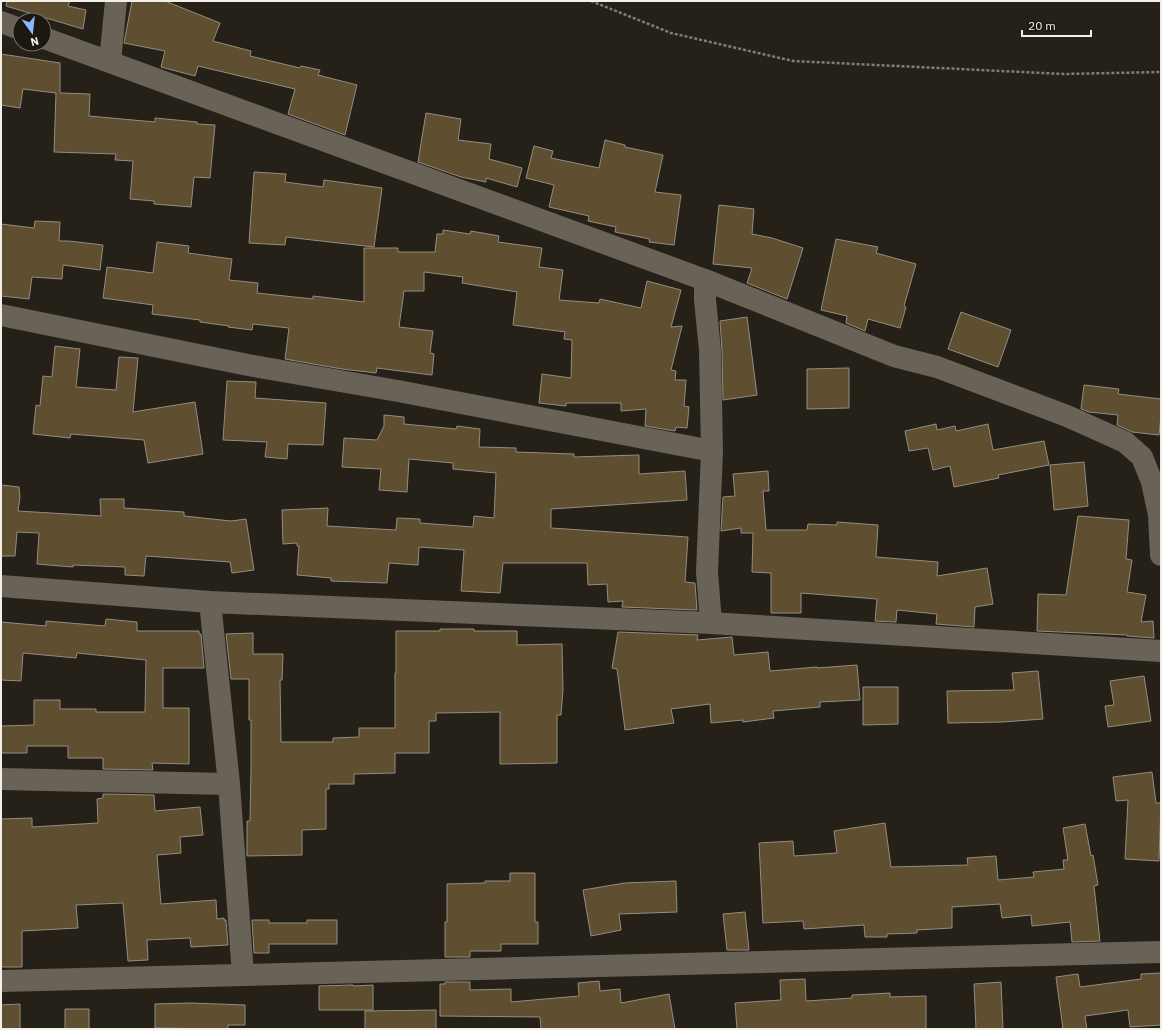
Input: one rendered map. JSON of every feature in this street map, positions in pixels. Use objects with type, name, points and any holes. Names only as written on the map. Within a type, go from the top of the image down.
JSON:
[{"type":"street","points":[[110,62],[116,1]]},
{"type":"street","points":[[1,22],[12,26]]},
{"type":"street","points":[[52,41],[705,280],[894,356],[938,367],[1066,416],[1125,442],[1142,457],[1152,482],[1159,515],[1161,555]]},
{"type":"street","points":[[705,280],[705,300],[710,350],[712,450],[707,572],[711,623]]},
{"type":"street","points":[[1,315],[248,366],[398,391],[712,450]]},
{"type":"street","points":[[1,586],[210,602],[711,623],[1161,651]]},
{"type":"street","points":[[210,602],[229,784],[243,975]]},
{"type":"street","points":[[1,779],[229,784]]},
{"type":"street","points":[[1,981],[1161,952]]},
{"type":"path","points":[[591,1],[671,33],[793,61],[1064,74],[1161,72]]},
{"type":"building","points":[[7,1],[70,1],[68,6],[86,10],[83,29],[52,20],[52,12],[26,12],[6,6]]},
{"type":"building","points":[[132,1],[165,1],[220,23],[213,41],[251,51],[250,56],[300,68],[301,66],[320,70],[318,75],[357,85],[345,135],[288,114],[295,89],[198,66],[195,76],[161,67],[165,51],[124,43]]},
{"type":"building","points":[[1,54],[60,63],[60,93],[90,94],[89,116],[155,122],[155,118],[215,125],[210,178],[194,177],[191,207],[154,204],[154,201],[130,199],[133,161],[115,160],[116,154],[54,152],[56,93],[23,89],[20,108],[1,105]]},
{"type":"building","points":[[426,113],[461,119],[458,140],[491,144],[489,159],[522,168],[517,187],[486,178],[486,182],[461,177],[418,162]]},
{"type":"building","points":[[605,140],[625,145],[625,147],[663,155],[655,192],[681,195],[674,245],[649,242],[650,239],[615,232],[616,227],[588,221],[589,216],[549,207],[554,185],[526,178],[534,146],[553,151],[551,158],[599,168]]},
{"type":"building","points":[[254,172],[286,174],[285,182],[323,187],[324,180],[382,188],[374,247],[286,237],[285,245],[249,243]]},
{"type":"building","points":[[719,205],[754,209],[752,234],[772,238],[803,248],[787,299],[747,283],[752,268],[713,264]]},
{"type":"building","points":[[35,221],[60,222],[59,241],[103,245],[100,270],[63,265],[62,279],[32,277],[29,299],[1,296],[1,224],[34,228]]},
{"type":"building","points":[[443,230],[470,234],[471,231],[499,236],[498,242],[542,248],[539,267],[563,270],[559,300],[599,303],[600,299],[641,308],[647,281],[681,290],[671,327],[682,326],[671,370],[676,371],[675,380],[686,380],[684,406],[689,407],[687,428],[676,427],[675,431],[645,426],[646,409],[621,411],[621,403],[566,403],[566,406],[539,403],[542,374],[571,378],[572,340],[564,339],[565,332],[513,325],[517,292],[462,283],[463,277],[424,272],[424,291],[404,291],[399,327],[433,331],[430,353],[434,354],[432,375],[377,368],[376,373],[342,369],[285,359],[289,328],[253,324],[252,330],[228,327],[229,326],[200,322],[200,320],[152,314],[153,305],[103,298],[107,267],[153,273],[157,242],[189,246],[188,253],[232,259],[229,280],[258,283],[257,293],[313,299],[313,296],[364,302],[364,248],[398,248],[398,252],[435,252],[437,234],[443,234]]},
{"type":"building","points":[[836,239],[878,247],[876,253],[916,264],[904,306],[906,307],[900,328],[868,319],[865,331],[846,323],[847,316],[821,310]]},
{"type":"building","points":[[961,312],[1011,330],[998,367],[948,349]]},
{"type":"building","points":[[747,317],[757,395],[723,400],[720,321]]},
{"type":"building","points":[[55,346],[80,349],[76,387],[116,390],[119,357],[138,358],[133,412],[195,402],[203,454],[148,463],[144,440],[71,434],[70,438],[33,434],[36,405],[40,406],[43,376],[52,377]]},
{"type":"building","points":[[849,368],[849,408],[807,409],[807,369]]},
{"type":"building","points":[[227,381],[256,382],[255,398],[326,403],[323,445],[288,444],[287,459],[265,457],[267,442],[223,440]]},
{"type":"building","points":[[1084,385],[1119,389],[1118,394],[1161,399],[1159,435],[1132,432],[1117,425],[1118,415],[1089,412],[1081,409]]},
{"type":"building","points":[[384,415],[404,417],[404,424],[456,429],[457,426],[480,429],[479,447],[516,448],[516,452],[574,454],[574,457],[639,455],[639,474],[685,471],[687,500],[551,509],[551,528],[688,537],[685,582],[695,583],[697,610],[622,607],[623,601],[608,602],[607,584],[588,585],[587,563],[503,563],[500,593],[461,591],[464,550],[419,547],[418,565],[389,563],[387,583],[331,581],[331,578],[297,575],[299,546],[297,546],[297,543],[283,544],[282,510],[328,508],[327,526],[396,530],[397,518],[420,519],[420,523],[473,527],[474,516],[494,518],[496,473],[453,469],[453,463],[409,459],[407,492],[379,490],[381,469],[342,467],[344,438],[377,440],[384,426]]},
{"type":"building","points":[[936,424],[937,430],[955,426],[956,431],[988,424],[993,450],[1044,441],[1049,465],[998,475],[999,478],[954,487],[950,466],[933,470],[928,448],[909,451],[905,431]]},
{"type":"building","points":[[1084,462],[1088,506],[1054,510],[1050,465]]},
{"type":"building","points":[[768,471],[769,491],[763,491],[766,530],[807,530],[808,524],[837,525],[837,522],[878,525],[876,557],[938,562],[937,576],[987,568],[993,604],[975,607],[974,627],[936,624],[937,614],[897,610],[896,622],[875,621],[877,599],[801,593],[801,613],[771,613],[771,573],[752,572],[753,533],[741,533],[741,528],[721,531],[723,497],[735,496],[733,474]]},
{"type":"building","points":[[1,485],[19,487],[20,497],[18,511],[101,516],[100,499],[124,499],[124,508],[184,512],[184,516],[231,521],[246,519],[254,570],[232,573],[230,562],[146,556],[144,576],[125,575],[125,567],[73,565],[73,567],[37,564],[39,533],[17,532],[15,556],[1,556]]},
{"type":"building","points":[[1078,516],[1129,520],[1126,559],[1132,560],[1127,592],[1146,595],[1141,622],[1153,621],[1154,638],[1127,635],[1037,631],[1038,594],[1066,595]]},
{"type":"building","points":[[106,619],[137,622],[137,631],[199,631],[199,634],[201,634],[204,668],[163,668],[163,708],[189,708],[189,764],[152,763],[153,770],[103,769],[103,758],[68,758],[68,746],[27,746],[27,753],[1,753],[1,726],[34,725],[34,700],[60,700],[60,709],[96,709],[96,712],[145,712],[146,660],[77,653],[76,658],[23,653],[21,681],[1,680],[1,622],[46,626],[46,621],[105,626]]},
{"type":"building","points":[[440,629],[517,631],[517,645],[562,644],[563,689],[561,715],[557,715],[557,763],[500,764],[500,712],[436,713],[436,721],[429,721],[429,753],[395,753],[395,773],[354,774],[354,784],[329,784],[329,789],[326,789],[326,829],[302,830],[302,855],[247,856],[247,821],[250,821],[251,771],[249,679],[231,679],[226,634],[253,633],[253,654],[283,654],[282,680],[280,680],[281,742],[333,742],[333,738],[359,737],[359,728],[395,728],[396,631],[440,631]]},
{"type":"building","points":[[618,632],[698,635],[697,640],[732,637],[734,655],[768,652],[770,671],[857,665],[860,700],[820,702],[820,707],[773,711],[774,718],[743,722],[743,720],[711,723],[710,704],[671,709],[674,723],[625,730],[617,669],[612,668]]},
{"type":"building","points":[[1038,671],[1043,719],[1003,722],[948,723],[947,691],[1014,690],[1012,673]]},
{"type":"building","points":[[1144,676],[1151,721],[1108,727],[1105,706],[1114,705],[1110,681]]},
{"type":"building","points":[[863,687],[898,687],[898,724],[863,725]]},
{"type":"building","points":[[1152,772],[1156,803],[1161,803],[1159,861],[1125,859],[1128,800],[1116,801],[1113,777]]},
{"type":"building","points":[[103,794],[154,795],[155,811],[200,807],[203,835],[180,837],[181,853],[157,855],[161,904],[216,900],[217,919],[224,918],[224,920],[226,920],[228,945],[191,947],[190,938],[147,940],[148,960],[128,961],[123,903],[76,905],[78,928],[22,931],[22,967],[1,967],[1,819],[32,818],[32,827],[98,823],[97,799],[103,798]]},
{"type":"building","points":[[885,823],[891,867],[968,865],[967,858],[996,856],[998,880],[1034,877],[1033,872],[1064,869],[1063,860],[1068,860],[1063,828],[1085,824],[1091,856],[1093,855],[1098,885],[1094,886],[1100,941],[1072,942],[1070,922],[1032,926],[1031,915],[1002,918],[1000,904],[952,907],[952,928],[917,930],[917,933],[887,934],[887,937],[865,937],[864,925],[804,929],[803,921],[763,923],[759,843],[793,841],[794,856],[837,853],[834,831]]},
{"type":"building","points":[[510,873],[535,873],[535,922],[538,922],[538,944],[501,944],[501,951],[470,951],[470,957],[445,957],[447,884],[510,881]]},
{"type":"building","points":[[676,881],[677,912],[619,914],[621,930],[591,936],[583,890],[625,883]]},
{"type":"building","points":[[745,912],[749,950],[727,950],[723,914]]},
{"type":"building","points":[[252,920],[269,920],[269,923],[307,923],[307,920],[337,920],[337,944],[269,944],[269,953],[254,953]]},
{"type":"building","points":[[1161,973],[1161,1025],[1130,1027],[1128,1010],[1085,1016],[1087,1029],[1063,1029],[1056,977],[1078,974],[1080,987],[1141,979],[1141,974]]},
{"type":"building","points":[[805,979],[806,1001],[852,998],[852,995],[890,993],[890,997],[926,996],[926,1029],[737,1029],[735,1003],[781,1000],[780,980]]},
{"type":"building","points":[[599,981],[600,991],[620,989],[621,1003],[669,994],[675,1029],[541,1029],[540,1017],[440,1016],[440,984],[445,984],[445,982],[470,982],[470,990],[511,989],[511,1002],[579,996],[578,983]]},
{"type":"building","points":[[1001,982],[1003,1029],[976,1029],[974,984]]},
{"type":"building","points":[[373,985],[373,1010],[319,1010],[319,986]]},
{"type":"building","points":[[191,1003],[245,1005],[245,1025],[228,1025],[228,1029],[155,1028],[155,1004]]},
{"type":"building","points":[[20,1004],[20,1029],[1,1029],[1,1005]]},
{"type":"building","points":[[65,1009],[89,1009],[89,1029],[65,1029]]},
{"type":"building","points":[[436,1010],[436,1029],[365,1029],[365,1011]]}]
